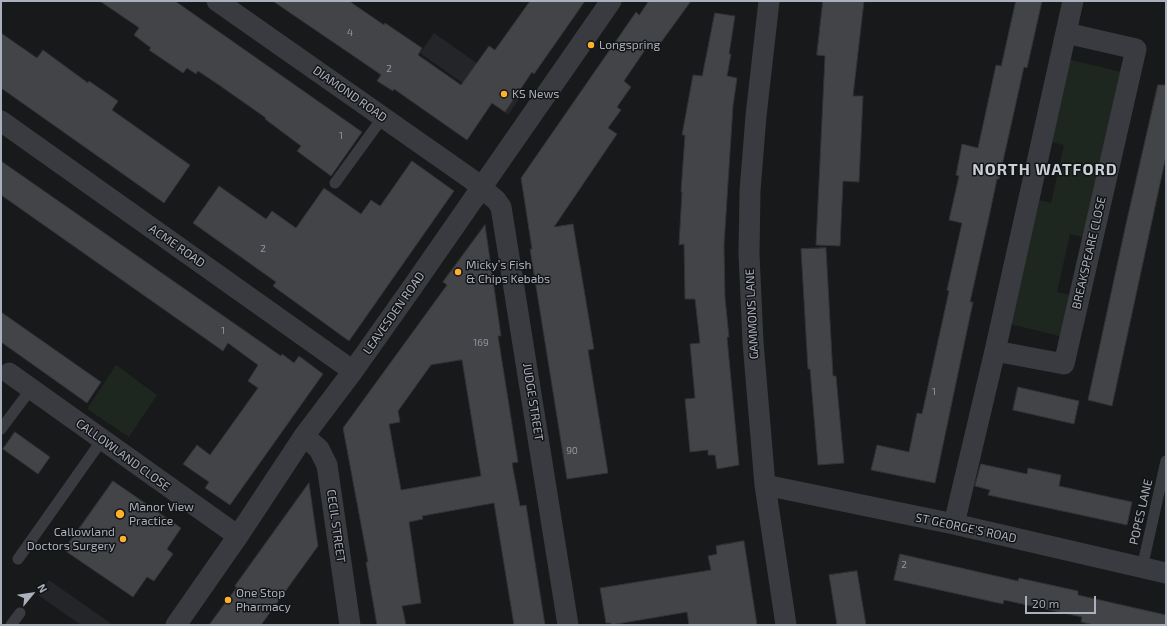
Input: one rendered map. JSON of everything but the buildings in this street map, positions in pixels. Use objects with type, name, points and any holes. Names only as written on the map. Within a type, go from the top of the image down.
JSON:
[{"type":"street","name":"DIAMOND ROAD","points":[[217,1],[482,187]]},
{"type":"street","name":"LEAVESDEN ROAD","points":[[176,625],[238,536],[304,436],[353,370],[611,1]]},
{"type":"street","name":"GAMMONS LANE","points":[[769,1],[757,108],[750,191],[749,254],[753,342],[765,485],[786,625]]},
{"type":"street","points":[[954,524],[995,351],[1073,1]]},
{"type":"street","name":"BREAKSPEARE CLOSE","points":[[995,351],[1064,364],[1136,49],[1066,33]]},
{"type":"street","name":"ACME ROAD","points":[[1,121],[353,370]]},
{"type":"street","name":"JUDGE STREET","points":[[482,187],[496,200],[501,207],[503,215],[568,625]]},
{"type":"street","name":"CALLOWLAND CLOSE","points":[[9,373],[238,536]]},
{"type":"street","name":"CECIL STREET","points":[[304,436],[319,449],[327,466],[350,625]]},
{"type":"street","name":"ST GEORGE'S ROAD","points":[[765,485],[954,524],[1166,573]]},
{"type":"lane","points":[[335,183],[383,117]]},
{"type":"lane","points":[[1,429],[31,389]]},
{"type":"lane","points":[[18,559],[102,440]]},
{"type":"lane","name":"POPES LANE","points":[[1142,568],[1166,462]]},
{"type":"lane","points":[[11,625],[20,613]]},
{"type":"shaded area","points":[[434,33],[522,95],[508,115],[420,53]]},
{"type":"shaded area","points":[[1071,60],[1122,72],[1087,238],[1070,234],[1057,292],[1074,296],[1066,333],[1059,336],[1010,324],[1034,199],[1051,203],[1064,145],[1047,141],[1065,62]]},
{"type":"shaded area","points":[[116,365],[157,395],[129,437],[87,409]]},
{"type":"shaded area","points":[[49,580],[113,625],[81,625],[38,595]]},
{"type":"place","name":"Longspring","points":[[591,45]]},
{"type":"place","name":"KS News","points":[[504,94]]},
{"type":"place","name":"Micky’s Fish & Chips Kebabs","points":[[458,272]]},
{"type":"place","name":"Manor View Practice","points":[[120,514]]},
{"type":"place","name":"Callowland Doctors Surgery","points":[[123,539]]},
{"type":"place","name":"One Stop Pharmacy","points":[[228,600]]},
{"type":"district","name":"NORTH WATFORD","points":[[1045,170]]}]
